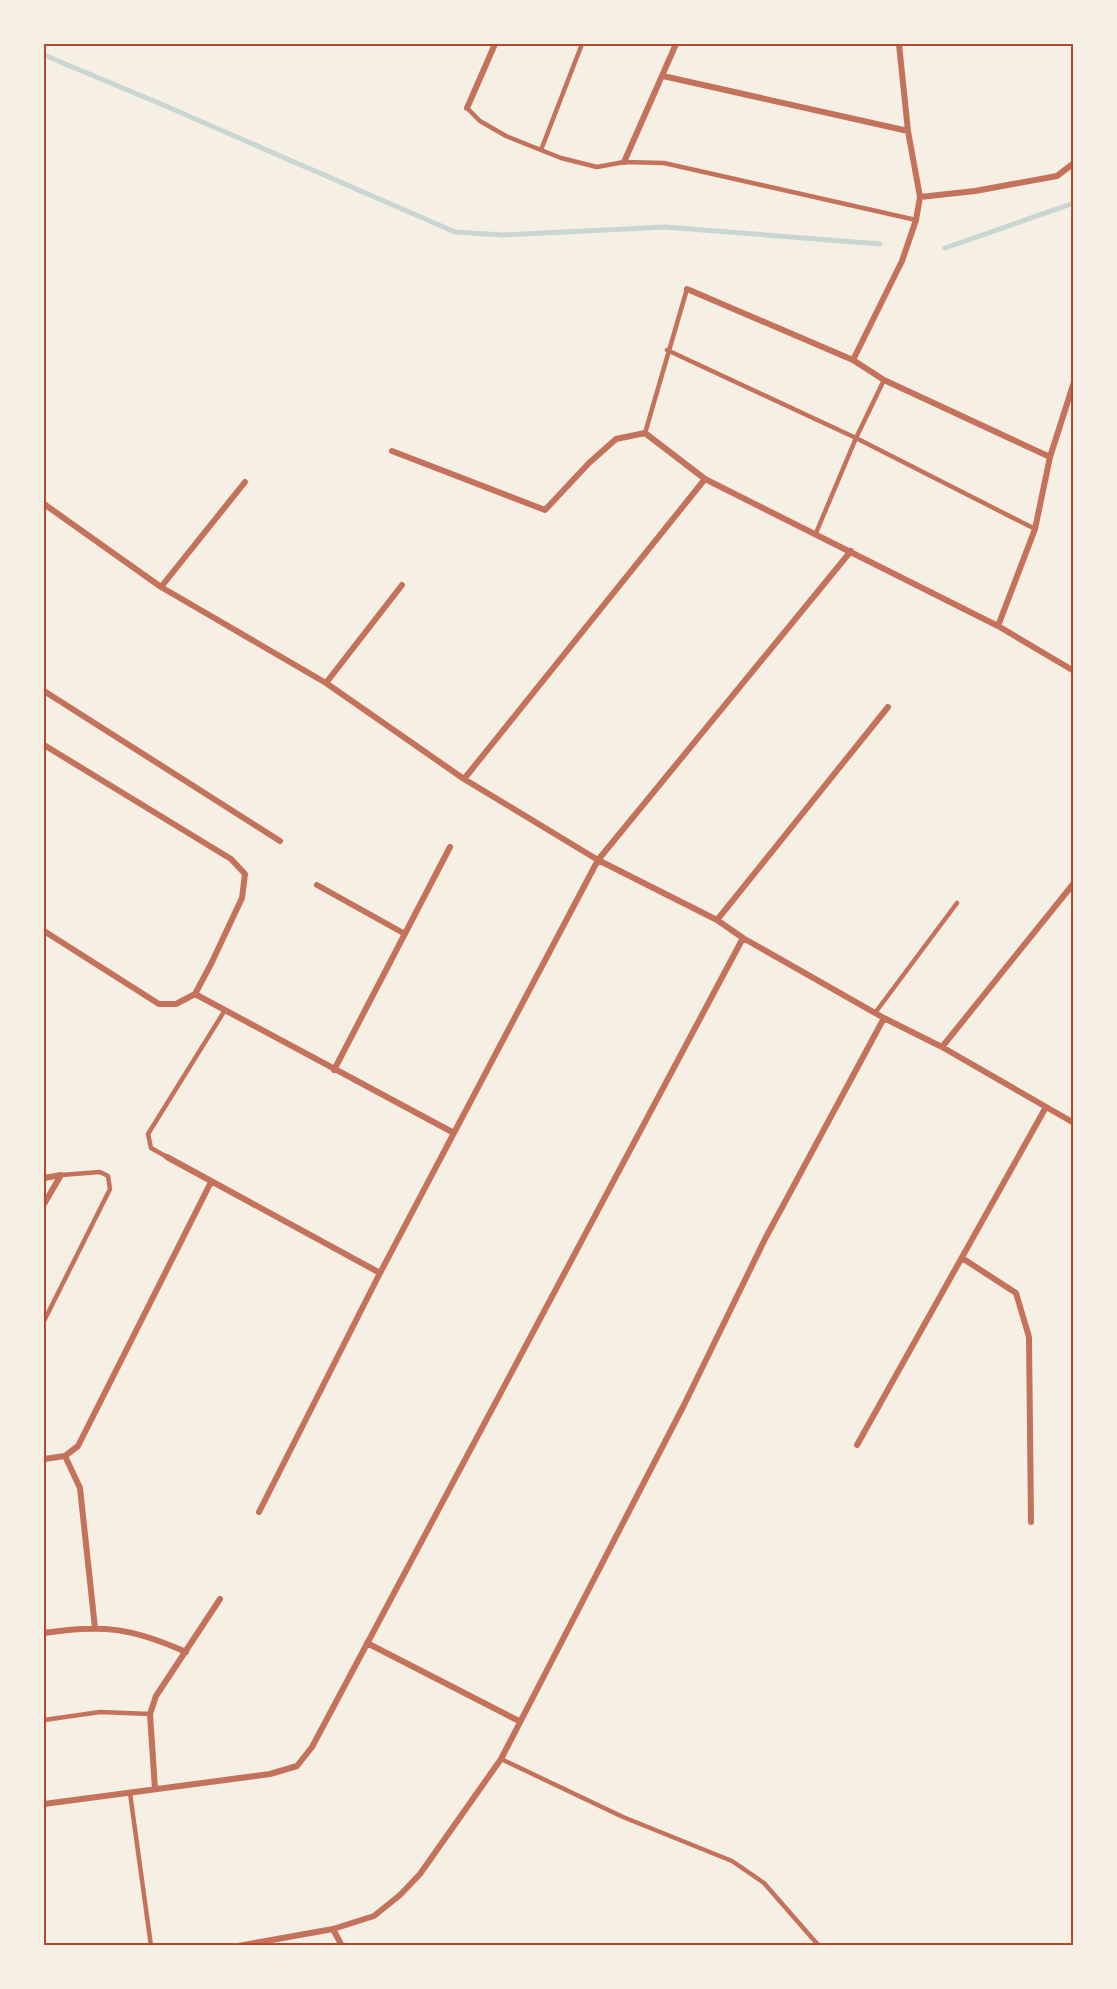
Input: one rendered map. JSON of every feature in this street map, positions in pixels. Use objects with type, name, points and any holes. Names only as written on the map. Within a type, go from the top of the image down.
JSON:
[{"type":"street","points":[[467,108],[495,44]]},
{"type":"street","points":[[624,162],[676,44]]},
{"type":"street","points":[[853,360],[902,261],[916,220],[920,197],[908,131],[899,44]]},
{"type":"street","points":[[663,76],[908,131]]},
{"type":"street","points":[[920,197],[975,191],[1057,176],[1074,163]]},
{"type":"street","points":[[687,288],[853,360],[884,380],[1050,457]]},
{"type":"street","points":[[998,626],[1035,529],[1050,457],[1074,382]]},
{"type":"street","points":[[392,451],[545,510],[589,463],[616,439],[645,433],[705,479],[998,626],[1074,671]]},
{"type":"street","points":[[464,779],[705,479]]},
{"type":"street","points":[[161,587],[245,482]]},
{"type":"street","points":[[44,504],[161,587],[326,683],[464,779],[598,860],[717,920],[743,938],[884,1018],[942,1047],[1074,1123]]},
{"type":"street","points":[[259,1512],[380,1273],[598,860],[851,551]]},
{"type":"street","points":[[326,683],[402,585]]},
{"type":"street","points":[[44,691],[280,841]]},
{"type":"street","points":[[717,920],[888,707]]},
{"type":"street","points":[[44,745],[231,859],[245,874],[242,898],[211,964],[195,994],[176,1004],[159,1004],[44,931]]},
{"type":"street","points":[[334,1070],[450,847]]},
{"type":"street","points":[[942,1047],[1074,884]]},
{"type":"street","points":[[317,885],[405,934]]},
{"type":"street","points":[[44,1803],[270,1774],[297,1766],[312,1747],[743,938]]},
{"type":"street","points":[[195,994],[454,1133]]},
{"type":"street","points":[[238,1946],[333,1929],[374,1916],[400,1895],[420,1874],[501,1758],[684,1405],[765,1239],[884,1018]]},
{"type":"street","points":[[857,1445],[1046,1107]]},
{"type":"street","points":[[167,1157],[380,1273]]},
{"type":"street","points":[[44,1178],[61,1175]]},
{"type":"street","points":[[45,1201],[61,1175]]},
{"type":"street","points":[[44,1459],[65,1456],[78,1446],[211,1182]]},
{"type":"street","points":[[962,1258],[1016,1293],[1029,1337],[1031,1522]]},
{"type":"street","points":[[65,1456],[80,1488],[95,1628]]},
{"type":"street","points":[[155,1789],[150,1714],[156,1696],[220,1599]]},
{"type":"street","points":[[44,1633],[95,1628],[123,1630],[152,1637],[186,1652]]},
{"type":"street","points":[[367,1643],[519,1721]]},
{"type":"street","points":[[333,1929],[342,1946]]},
{"type":"lane","points":[[541,150],[582,44]]},
{"type":"lane","points":[[467,108],[480,121],[506,135],[561,158],[597,166],[624,162],[664,163],[916,220]]},
{"type":"lane","points":[[645,433],[687,288]]},
{"type":"lane","points":[[668,350],[856,438],[1035,529]]},
{"type":"lane","points":[[816,534],[856,438],[884,380]]},
{"type":"lane","points":[[875,1013],[957,903]]},
{"type":"lane","points":[[167,1157],[151,1148],[148,1134],[225,1010]]},
{"type":"lane","points":[[44,1321],[111,1189],[108,1176],[100,1172],[61,1175]]},
{"type":"lane","points":[[44,1720],[100,1712],[150,1714]]},
{"type":"lane","points":[[501,1758],[623,1817],[732,1861],[764,1883],[819,1946]]},
{"type":"lane","points":[[130,1793],[151,1946]]},
{"type":"waterway","points":[[44,55],[455,232],[502,235],[665,227],[880,244]]},
{"type":"waterway","points":[[945,248],[1074,203]]}]
